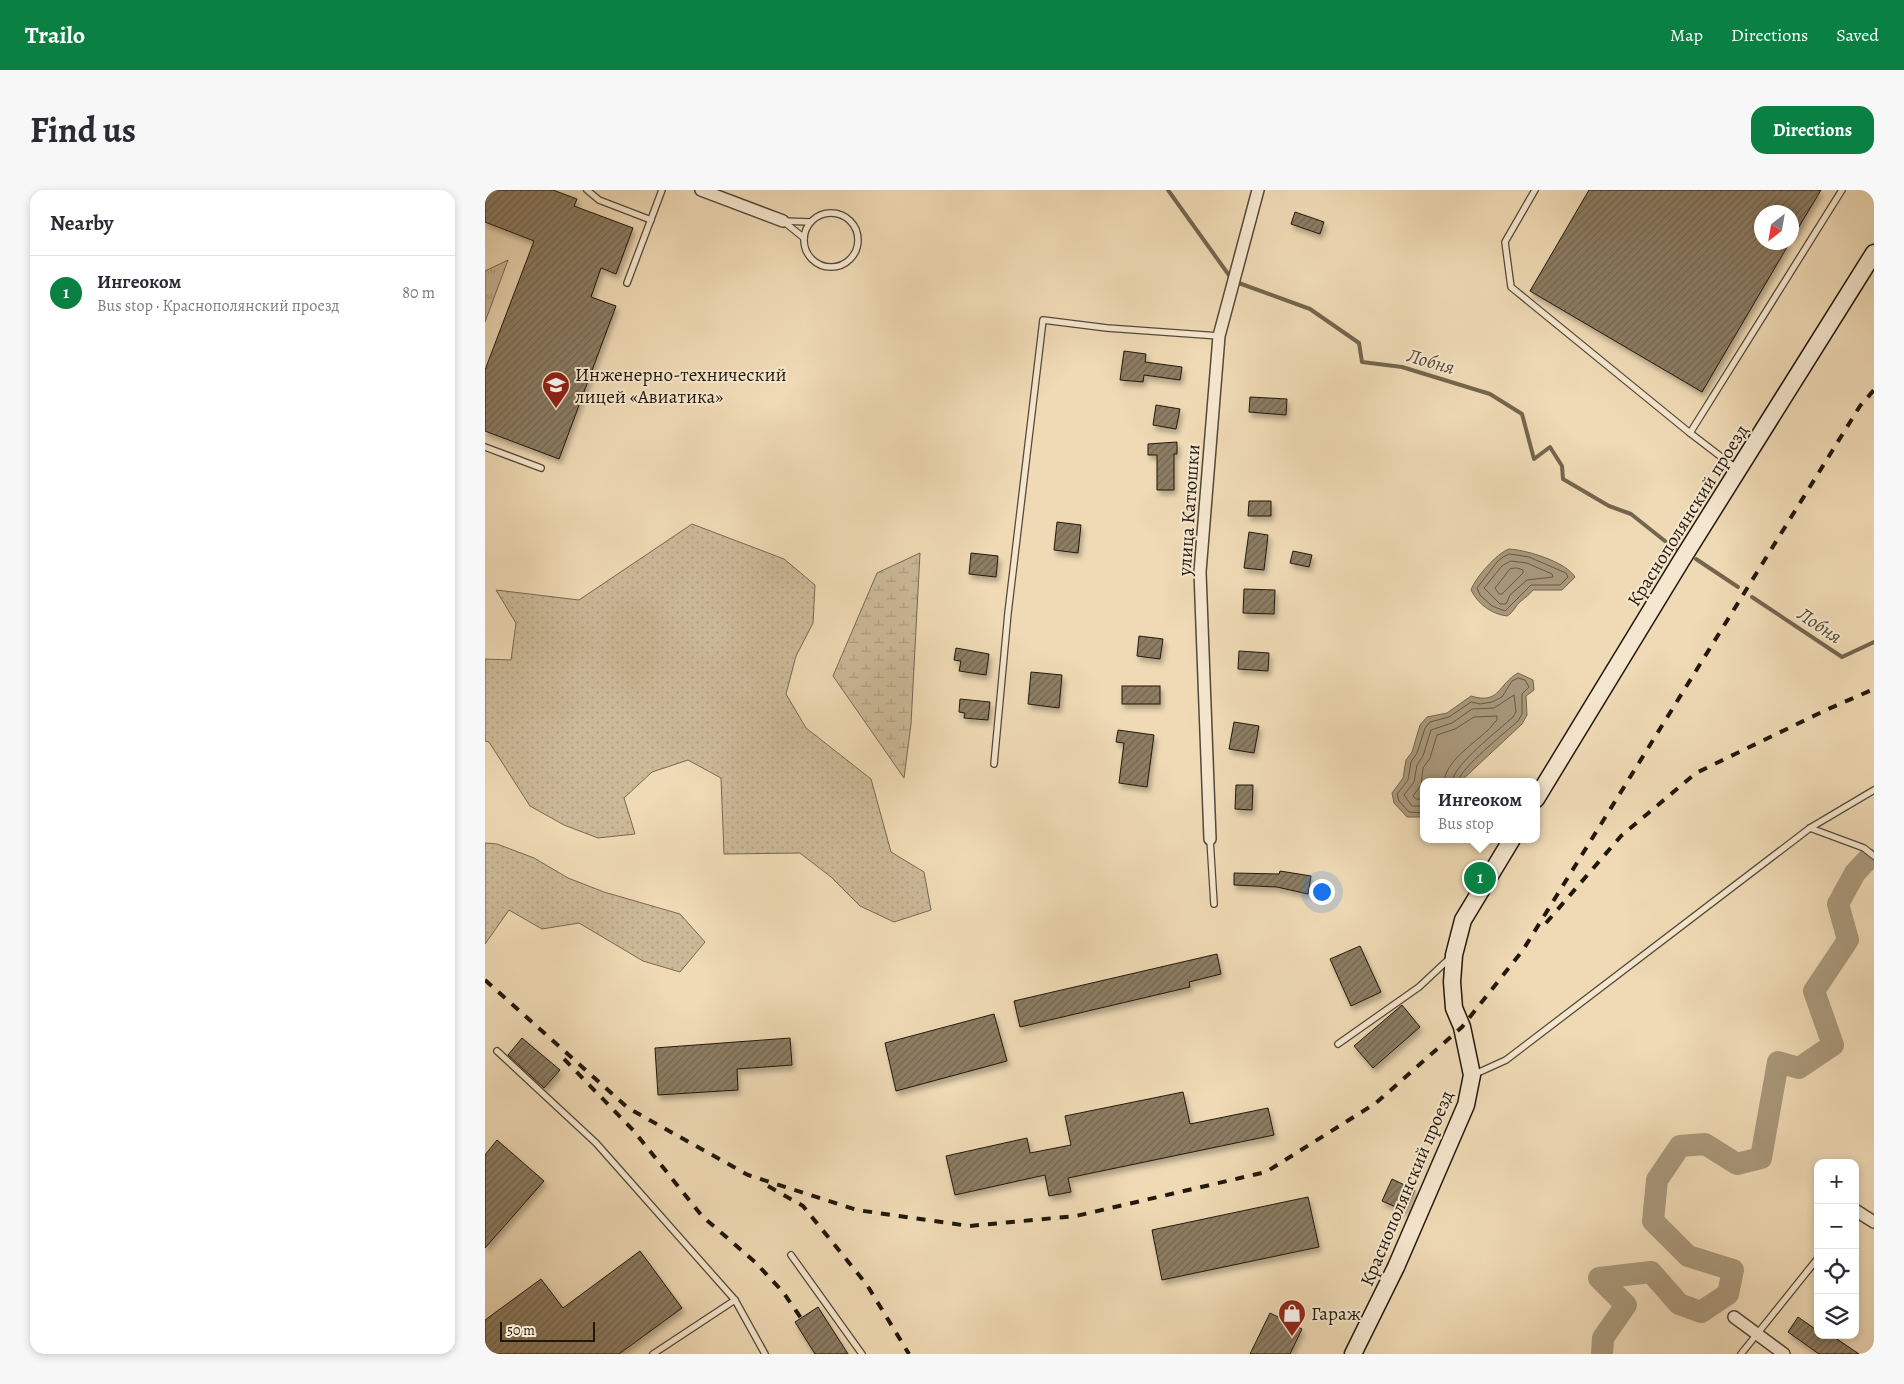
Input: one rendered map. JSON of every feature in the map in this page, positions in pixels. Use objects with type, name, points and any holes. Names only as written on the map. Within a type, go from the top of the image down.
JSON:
[{"type":"main road","name":"Краснополянский проезд","points":[[1540,793],[1874,253]]},
{"type":"main road","name":"Краснополянский проезд","points":[[1353,1354],[1396,1268],[1459,1125],[1467,1102],[1472,1075],[1462,1027],[1454,1008],[1452,982],[1454,955],[1463,920],[1510,843]]},
{"type":"street","points":[[701,190],[783,221]]},
{"type":"street","name":"улица Катюшки","points":[[1210,838],[1200,572],[1219,336],[1258,190]]},
{"type":"street","points":[[1859,1213],[1874,1222]]},
{"type":"street","points":[[1734,1317],[1784,1354]]},
{"type":"lane","points":[[587,190],[599,200],[651,220]]},
{"type":"lane","points":[[627,284],[662,190]]},
{"type":"lane","points":[[1535,190],[1505,242],[1511,287],[1690,434],[1739,470]]},
{"type":"lane","points":[[1690,434],[1842,190]]},
{"type":"lane","points":[[825,213],[842,215],[855,228],[857,236],[854,252],[841,264],[823,265],[809,255],[804,238],[783,221],[810,222],[825,213]]},
{"type":"lane","points":[[804,238],[810,222]]},
{"type":"lane","points":[[994,764],[1008,613],[1043,320],[1107,328],[1219,336]]},
{"type":"lane","points":[[485,447],[541,468]]},
{"type":"lane","points":[[1472,1075],[1506,1060],[1810,828],[1874,790]]},
{"type":"lane","points":[[1810,828],[1864,848],[1874,856]]},
{"type":"lane","points":[[1210,838],[1214,904]]},
{"type":"lane","points":[[1338,1044],[1419,987],[1454,955]]},
{"type":"lane","points":[[497,1051],[596,1143],[735,1300],[765,1354]]},
{"type":"lane","points":[[791,1255],[862,1354]]},
{"type":"lane","points":[[1741,1354],[1814,1263]]},
{"type":"lane","points":[[653,1354],[735,1300]]},
{"type":"green space","points":[[508,260],[485,322],[485,271]]},
{"type":"green space","points":[[692,524],[784,559],[815,585],[813,623],[796,656],[786,694],[806,728],[871,779],[891,852],[924,872],[931,910],[894,922],[860,906],[831,877],[800,853],[724,854],[721,778],[688,760],[652,772],[624,798],[635,834],[598,838],[564,825],[530,806],[489,742],[485,741],[485,659],[511,660],[516,623],[496,590],[579,600]]},
{"type":"green space","points":[[920,553],[911,724],[904,778],[833,676],[877,573]]},
{"type":"green space","points":[[485,843],[497,844],[534,858],[568,878],[604,892],[680,914],[705,942],[680,972],[643,961],[579,923],[542,929],[509,910],[485,944]]},
{"type":"water","points":[[1509,549],[1526,552],[1555,562],[1563,566],[1575,577],[1562,590],[1533,590],[1507,616],[1490,611],[1481,604],[1471,590],[1487,566]]},
{"type":"water","points":[[1518,673],[1533,680],[1534,690],[1526,696],[1527,715],[1522,724],[1464,778],[1420,778],[1420,817],[1407,817],[1394,803],[1392,793],[1403,778],[1406,760],[1412,752],[1420,725],[1427,717],[1447,713],[1471,696],[1488,698],[1493,696]]},
{"type":"building","points":[[485,190],[553,190],[577,199],[574,206],[633,228],[616,274],[601,268],[591,297],[616,306],[559,459],[485,431],[485,370],[534,241],[485,222]]},
{"type":"building","points":[[1589,190],[1821,190],[1799,227],[1799,205],[1754,205],[1754,250],[1785,250],[1702,392],[1530,291]]},
{"type":"building","points":[[1295,212],[1324,222],[1320,234],[1291,224]]},
{"type":"building","points":[[1124,351],[1146,354],[1145,362],[1182,367],[1180,380],[1144,375],[1143,382],[1120,380]]},
{"type":"building","points":[[1250,397],[1287,399],[1286,415],[1249,412]]},
{"type":"building","points":[[1156,405],[1180,409],[1176,429],[1153,425]]},
{"type":"building","points":[[1177,442],[1177,454],[1174,454],[1174,490],[1157,490],[1157,455],[1148,455],[1148,444]]},
{"type":"building","points":[[1249,501],[1271,501],[1271,516],[1248,516]]},
{"type":"building","points":[[1057,522],[1081,525],[1078,553],[1054,550]]},
{"type":"building","points":[[1249,532],[1268,535],[1264,570],[1244,568]]},
{"type":"building","points":[[1293,551],[1312,555],[1309,567],[1290,563]]},
{"type":"building","points":[[971,553],[998,556],[996,577],[969,574]]},
{"type":"building","points":[[1244,589],[1275,590],[1274,614],[1243,613]]},
{"type":"building","points":[[1139,636],[1163,639],[1160,659],[1137,656]]},
{"type":"building","points":[[956,648],[989,654],[986,675],[959,671],[961,661],[954,660]]},
{"type":"building","points":[[1239,651],[1269,653],[1268,671],[1238,669]]},
{"type":"building","points":[[1031,672],[1062,675],[1059,708],[1028,704]]},
{"type":"building","points":[[1122,686],[1160,686],[1160,704],[1122,704]]},
{"type":"building","points":[[960,699],[990,702],[988,720],[964,718],[965,713],[959,712]]},
{"type":"building","points":[[1234,722],[1259,726],[1254,753],[1229,749]]},
{"type":"building","points":[[1118,730],[1154,735],[1147,787],[1119,783],[1124,743],[1116,742]]},
{"type":"building","points":[[1236,785],[1253,785],[1252,810],[1235,809]]},
{"type":"building","points":[[1280,871],[1311,876],[1308,894],[1277,887],[1234,885],[1234,873],[1279,874]]},
{"type":"building","points":[[1360,946],[1381,992],[1351,1006],[1330,959]]},
{"type":"building","points":[[1217,954],[1221,974],[1189,982],[1190,987],[1020,1027],[1014,1001]]},
{"type":"building","points":[[1402,1005],[1420,1027],[1373,1068],[1354,1046]]},
{"type":"building","points":[[994,1014],[1007,1061],[896,1091],[885,1043]]},
{"type":"building","points":[[522,1038],[560,1070],[544,1088],[508,1055]]},
{"type":"building","points":[[790,1038],[792,1065],[737,1069],[738,1090],[658,1095],[655,1048]]},
{"type":"building","points":[[1183,1092],[1190,1124],[1268,1108],[1274,1135],[1068,1178],[1071,1192],[1049,1196],[1045,1175],[955,1195],[946,1156],[1027,1138],[1030,1153],[1071,1145],[1065,1116]]},
{"type":"building","points":[[497,1140],[544,1181],[485,1248],[485,1155]]},
{"type":"building","points":[[1392,1179],[1415,1190],[1405,1211],[1382,1201]]},
{"type":"building","points":[[1308,1197],[1319,1247],[1162,1280],[1152,1230]]},
{"type":"building","points":[[640,1251],[682,1308],[619,1354],[485,1354],[485,1320],[541,1279],[563,1308]]},
{"type":"building","points":[[818,1307],[848,1354],[815,1354],[795,1322]]},
{"type":"building","points":[[1270,1313],[1302,1329],[1290,1354],[1250,1354]]},
{"type":"building","points":[[1798,1317],[1814,1328],[1814,1339],[1837,1339],[1859,1354],[1819,1354],[1788,1332]]},
{"type":"waterway","name":"Лобня","points":[[1168,190],[1231,278]]},
{"type":"waterway","name":"Лобня","points":[[1236,282],[1310,309],[1359,343],[1362,362],[1402,367],[1490,394],[1522,414],[1534,459],[1550,447],[1562,466],[1563,479],[1609,506],[1631,514],[1675,549]]},
{"type":"waterway","name":"Лобня","points":[[1696,559],[1738,587]]},
{"type":"waterway","name":"Лобня","points":[[1752,597],[1842,657],[1874,642]]},
{"type":"waterway","points":[[1602,1354],[1603,1338],[1626,1305],[1599,1278],[1651,1272],[1679,1304],[1701,1312],[1728,1294],[1733,1270],[1688,1256],[1653,1221],[1657,1180],[1680,1146],[1705,1144],[1737,1164],[1761,1158],[1778,1062],[1799,1068],[1833,1045],[1814,991],[1848,940],[1838,904],[1855,873],[1868,859]]},
{"type":"railway","points":[[485,980],[628,1108],[748,1175],[857,1210],[969,1226],[1076,1216],[1266,1172],[1376,1103],[1462,1027],[1523,950],[1860,406],[1874,390]]},
{"type":"railway","points":[[1546,923],[1621,836],[1696,773],[1874,689]]},
{"type":"railway","points":[[564,1059],[633,1130],[702,1216],[755,1262],[783,1292],[801,1318]]},
{"type":"railway","points":[[768,1186],[803,1206],[867,1285],[909,1354]]},
{"type":"place","name":"Инженерно-технический лицей «Авиатика»","points":[[556,409]]},
{"type":"place","name":"Ингеоком","points":[[1480,878]]},
{"type":"place","name":"Гараж","points":[[1292,1337]]}]
